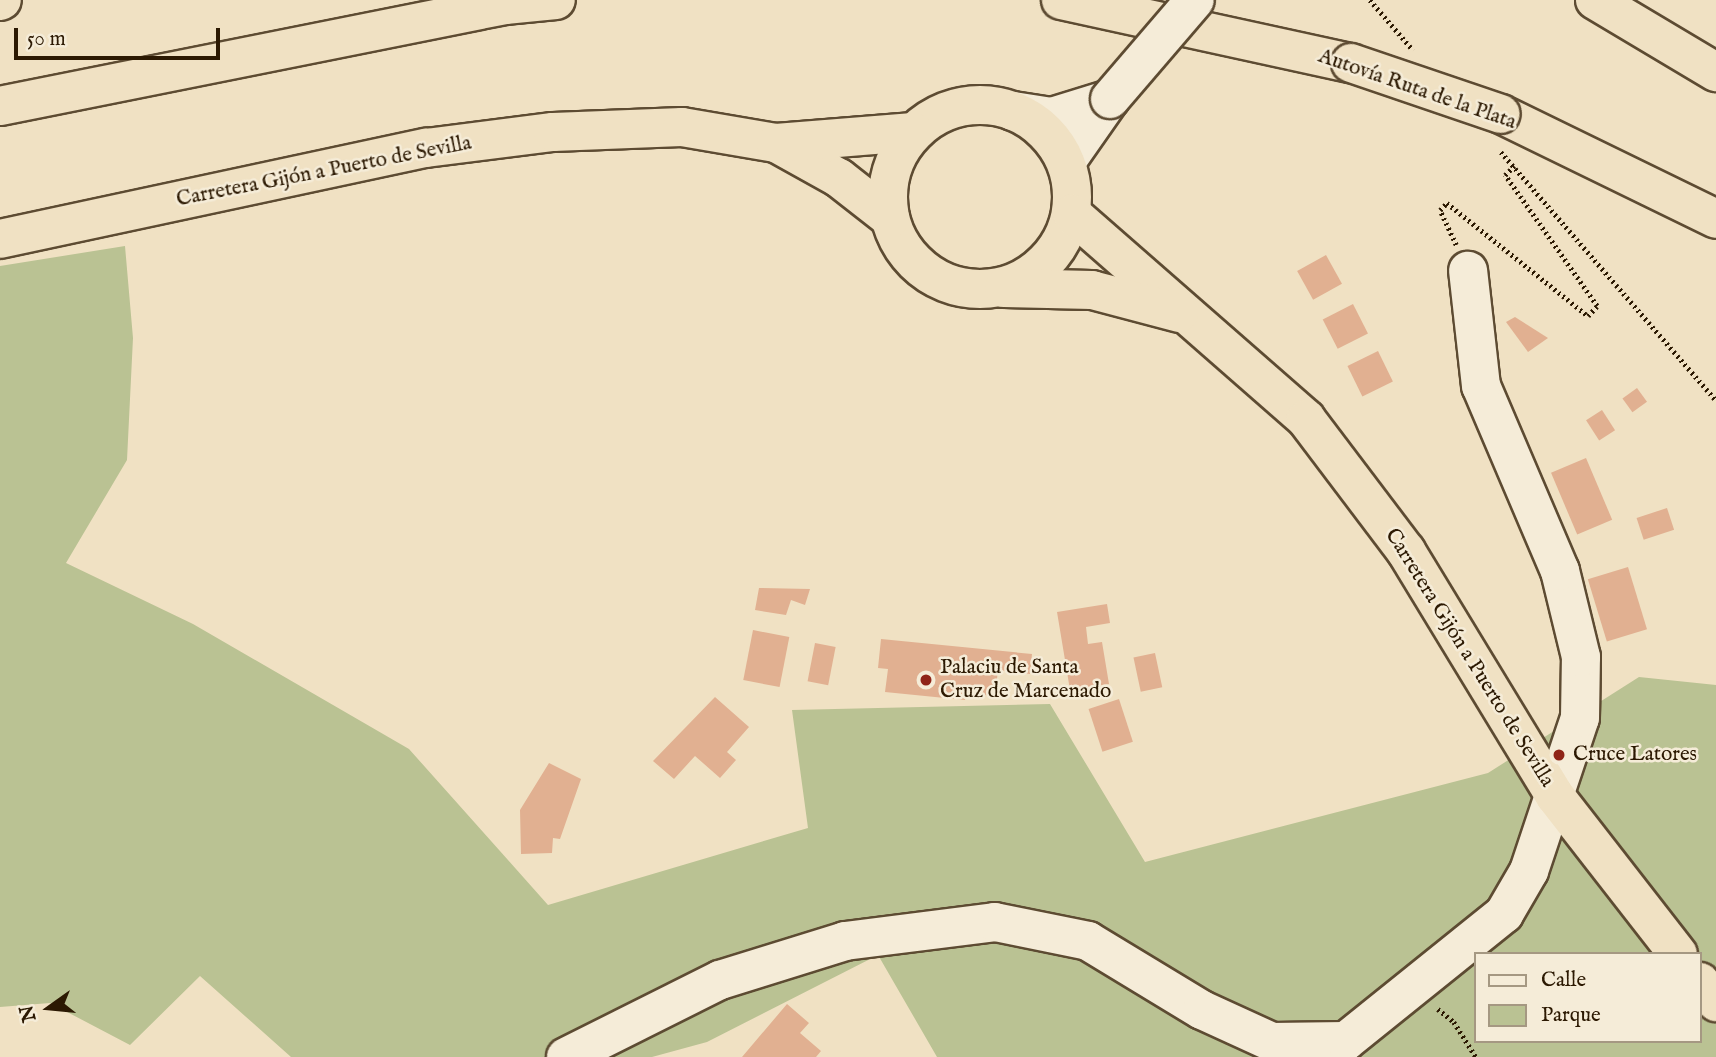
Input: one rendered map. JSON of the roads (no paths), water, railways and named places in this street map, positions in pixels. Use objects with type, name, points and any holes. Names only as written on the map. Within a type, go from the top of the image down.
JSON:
[{"type":"highway","points":[[0,106],[424,20],[556,0]]},
{"type":"highway","name":"Autovía Ruta de la Plata","points":[[1061,0],[1351,63],[1499,130],[1716,219]]},
{"type":"highway","points":[[1595,0],[1716,72]]},
{"type":"highway","points":[[981,104],[1013,111],[1047,133],[1066,162],[1073,189],[1072,214],[1062,241],[1032,275],[1002,288],[967,290],[942,282],[919,267],[901,246],[890,218],[888,190],[897,156],[914,132],[958,107],[981,104]]},
{"type":"highway","name":"Carretera Gijón a Puerto de Sevilla","points":[[0,239],[426,148],[553,132],[682,127],[776,143],[914,132]]},
{"type":"highway","name":"Carretera Gijón a Puerto de Sevilla","points":[[776,143],[839,178],[890,218]]},
{"type":"highway","name":"Carretera Gijón a Puerto de Sevilla","points":[[1072,214],[1306,419],[1406,551],[1555,796],[1676,952]]},
{"type":"highway","name":"Carretera Gijón a Puerto de Sevilla","points":[[1002,288],[1092,290],[1188,315]]},
{"type":"highway","points":[[1702,984],[1716,1002]]},
{"type":"street","points":[[1066,162],[1110,99],[1195,0]]},
{"type":"street","points":[[1013,111],[1052,117],[1110,99]]},
{"type":"street","points":[[566,1057],[720,980],[745,972],[845,941],[995,922],[1088,941],[1202,1010],[1272,1042],[1346,1041],[1504,914],[1529,871],[1580,718],[1581,657],[1560,570],[1481,386],[1468,271]]},
{"type":"place","name":"Palaciu de Santa Cruz de Marcenado","points":[[926,680]]},
{"type":"place","name":"Cruce Latores","points":[[1559,755]]}]
